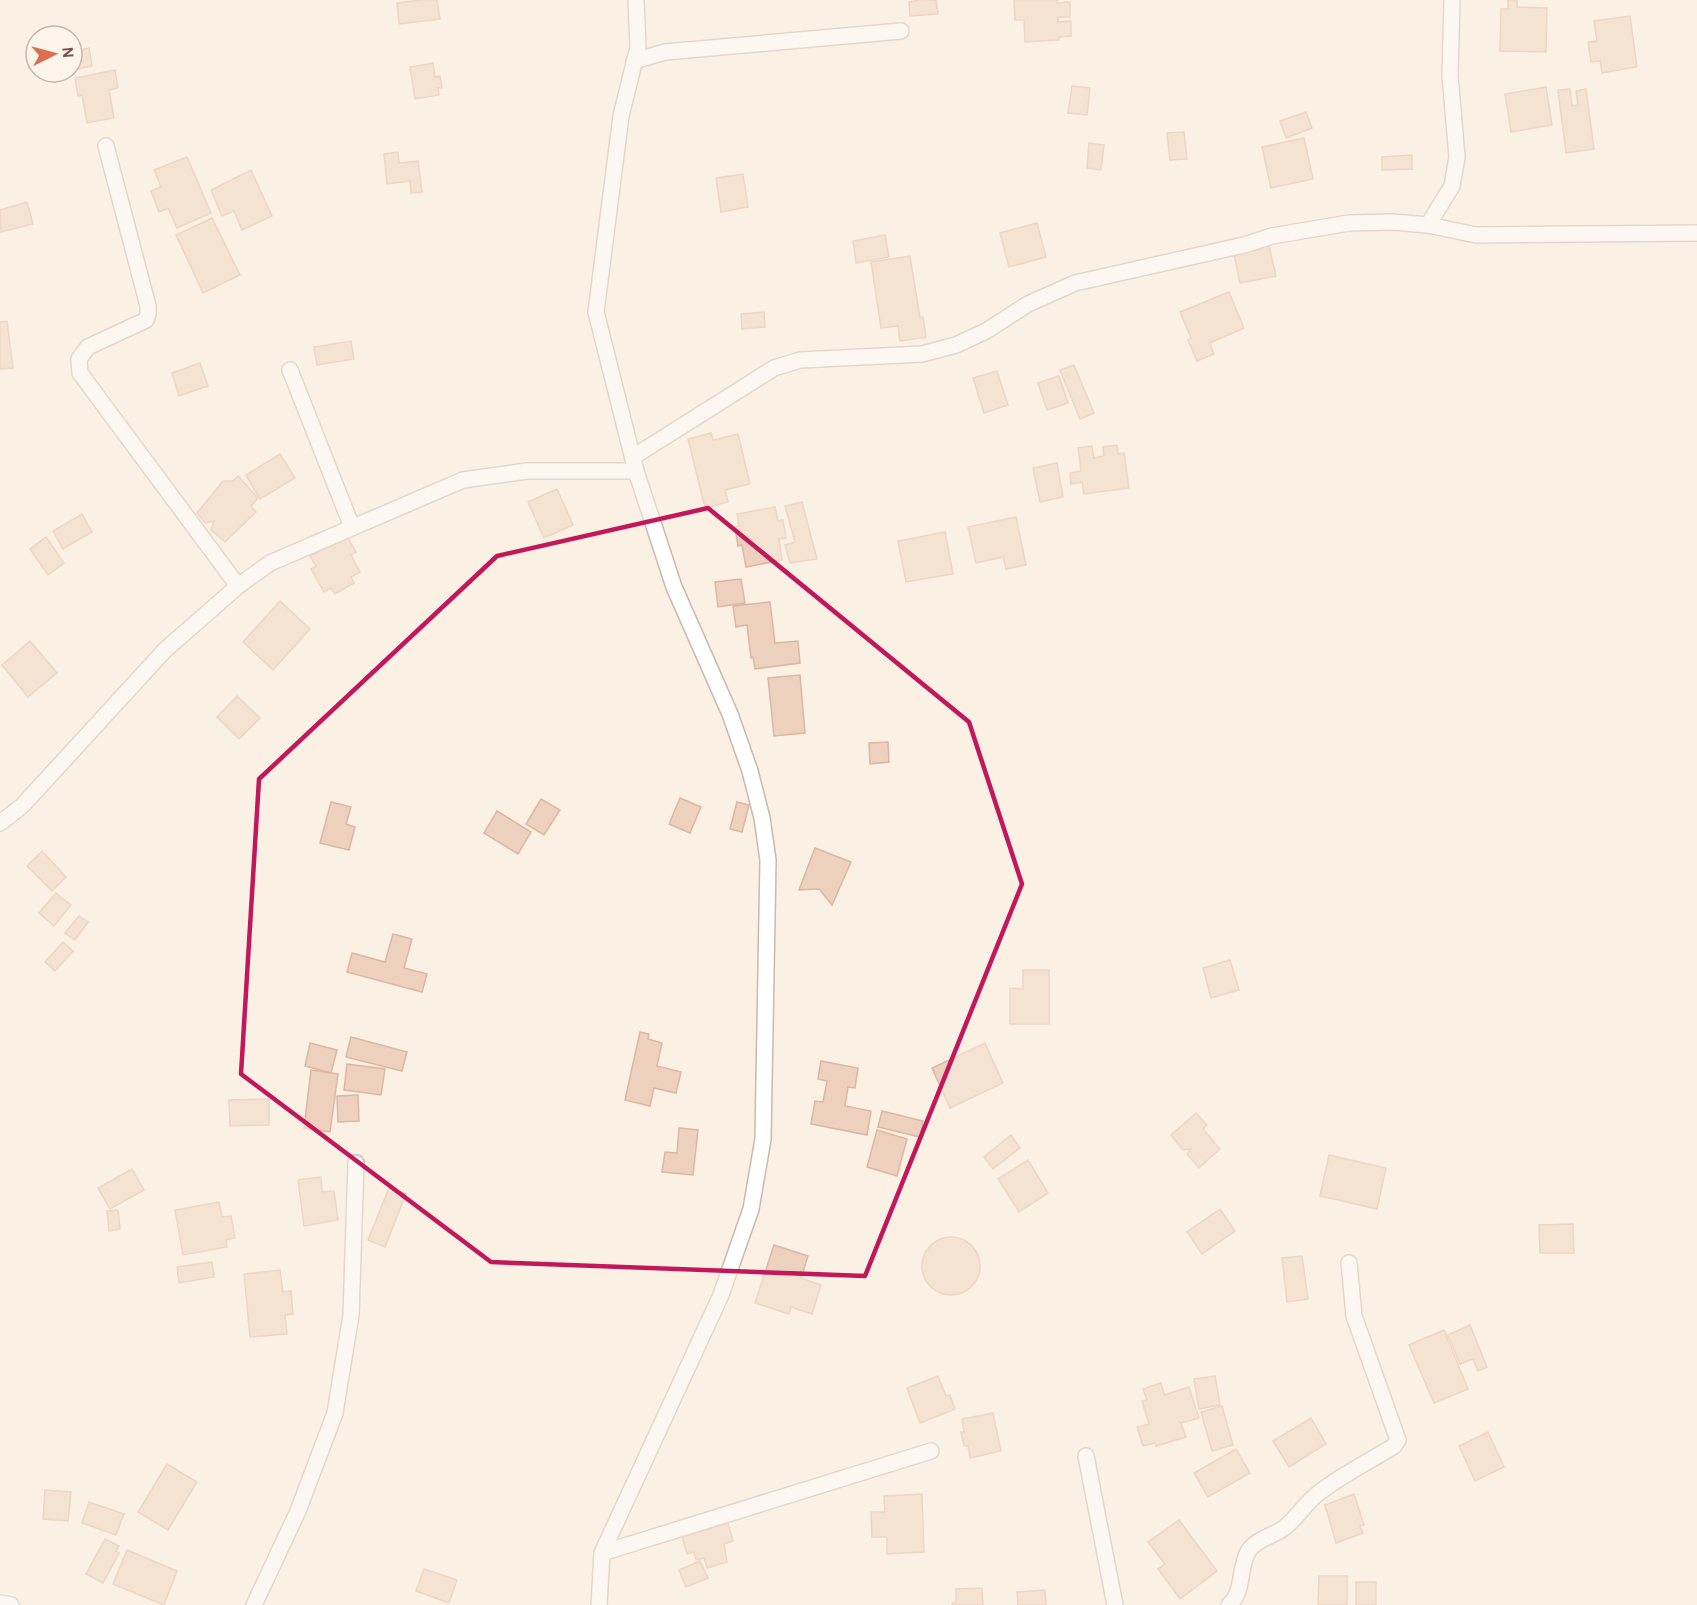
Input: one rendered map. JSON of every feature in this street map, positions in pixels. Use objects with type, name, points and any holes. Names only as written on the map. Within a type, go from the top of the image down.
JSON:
[{"type":"street","points":[[599,1605],[602,1553],[721,1295],[751,1209],[763,1139],[768,860],[762,818],[750,771],[730,714],[674,587],[635,464],[596,312],[621,116],[638,46],[636,0]]},
{"type":"street","points":[[1428,225],[1452,186],[1457,157],[1450,76],[1452,0]]},
{"type":"street","points":[[634,62],[665,52],[901,31]]},
{"type":"street","points":[[106,146],[148,306],[148,314],[146,321],[88,347],[79,359],[80,373],[238,586]]},
{"type":"street","points":[[0,824],[22,806],[165,650],[238,586],[270,563],[463,480],[527,471],[635,464],[774,368],[800,360],[922,354],[956,345],[986,331],[1028,304],[1075,283],[1245,245],[1272,236],[1349,223],[1393,222],[1428,225],[1476,235],[1697,233]]},
{"type":"street","points":[[290,370],[352,527]]},
{"type":"street","points":[[254,1605],[298,1511],[335,1413],[351,1315],[356,1163]]},
{"type":"street","points":[[1229,1605],[1234,1601],[1240,1589],[1242,1569],[1249,1551],[1257,1543],[1284,1527],[1319,1492],[1394,1446],[1398,1440],[1354,1316],[1349,1263]]},
{"type":"street","points":[[602,1553],[931,1451]]},
{"type":"street","points":[[1086,1456],[1115,1605]]},
{"type":"street","points":[[0,1603],[11,1605]]},
{"type":"highlighted area","points":[[708,508],[969,722],[1022,884],[865,1276],[491,1262],[241,1074],[259,779],[497,556]]},
{"type":"building","points":[[437,0],[440,19],[399,24],[397,3]]},
{"type":"building","points":[[936,0],[938,14],[910,16],[909,2]]},
{"type":"building","points":[[1014,0],[1070,2],[1070,17],[1058,17],[1058,22],[1071,21],[1071,36],[1059,37],[1059,40],[1025,42],[1024,20],[1015,20]]},
{"type":"building","points":[[1508,0],[1517,0],[1517,7],[1547,8],[1546,52],[1500,51],[1501,9],[1508,9]]},
{"type":"building","points":[[1630,16],[1637,67],[1602,73],[1600,61],[1591,62],[1588,42],[1597,41],[1594,21]]},
{"type":"building","points":[[89,48],[92,66],[84,68],[84,49]]},
{"type":"building","points":[[433,63],[435,77],[440,76],[442,88],[438,88],[439,95],[415,99],[410,67]]},
{"type":"building","points":[[115,70],[118,88],[109,90],[114,118],[87,123],[82,95],[78,96],[76,84],[84,84],[84,76]]},
{"type":"building","points":[[1072,86],[1090,88],[1087,115],[1068,113]]},
{"type":"building","points":[[1546,87],[1552,125],[1511,132],[1505,94]]},
{"type":"building","points":[[1570,89],[1572,106],[1578,105],[1576,91],[1586,89],[1594,149],[1566,153],[1558,90]]},
{"type":"building","points":[[1306,112],[1312,128],[1286,138],[1280,121]]},
{"type":"building","points":[[1184,132],[1187,159],[1170,160],[1167,133]]},
{"type":"building","points":[[1304,138],[1313,179],[1271,188],[1262,147]]},
{"type":"building","points":[[1089,143],[1104,145],[1101,170],[1087,168]]},
{"type":"building","points":[[398,152],[399,163],[418,161],[422,192],[411,193],[410,181],[387,184],[384,154]]},
{"type":"building","points":[[1412,155],[1412,169],[1382,170],[1382,157]]},
{"type":"building","points":[[187,157],[211,213],[177,228],[168,208],[159,212],[151,191],[161,187],[154,170]]},
{"type":"building","points":[[251,170],[272,216],[242,230],[234,211],[222,216],[211,190]]},
{"type":"building","points":[[743,174],[748,207],[721,212],[716,178]]},
{"type":"building","points":[[27,202],[33,224],[1,232],[0,210]]},
{"type":"building","points":[[212,218],[240,275],[203,293],[176,235]]},
{"type":"building","points":[[1037,223],[1046,257],[1009,267],[1000,233]]},
{"type":"building","points":[[885,235],[889,257],[856,263],[853,241]]},
{"type":"building","points":[[1269,246],[1276,276],[1240,283],[1234,254]]},
{"type":"building","points":[[910,256],[920,318],[923,317],[926,337],[900,341],[898,326],[881,328],[871,262]]},
{"type":"building","points":[[1229,292],[1244,328],[1210,343],[1214,354],[1197,361],[1188,340],[1191,338],[1180,312]]},
{"type":"building","points":[[764,312],[765,327],[742,329],[741,314]]},
{"type":"building","points":[[7,321],[13,368],[0,369],[0,322]]},
{"type":"building","points":[[351,341],[354,359],[317,365],[314,347]]},
{"type":"building","points":[[200,363],[208,386],[179,396],[172,373]]},
{"type":"building","points":[[1074,365],[1094,413],[1080,419],[1060,370]]},
{"type":"building","points":[[997,371],[1008,405],[984,413],[973,378]]},
{"type":"building","points":[[1059,376],[1068,403],[1047,410],[1038,383]]},
{"type":"building","points":[[711,433],[713,440],[738,434],[750,484],[725,490],[728,502],[705,508],[688,439]]},
{"type":"building","points":[[1117,445],[1118,454],[1124,453],[1129,488],[1084,494],[1082,482],[1071,484],[1070,473],[1081,471],[1078,448],[1092,446],[1094,458],[1104,456],[1103,447]]},
{"type":"building","points":[[280,454],[295,478],[260,499],[246,475]]},
{"type":"building","points":[[1057,463],[1063,497],[1040,502],[1033,468]]},
{"type":"building","points":[[238,476],[258,498],[251,506],[256,512],[225,542],[211,530],[214,521],[205,523],[197,513],[223,481],[233,481]]},
{"type":"building","points":[[557,489],[573,525],[544,538],[528,502]]},
{"type":"building","points":[[802,502],[817,559],[790,563],[785,545],[795,542],[785,506]]},
{"type":"building","points":[[775,507],[778,521],[783,520],[786,538],[779,539],[782,560],[746,567],[742,545],[738,546],[735,527],[739,526],[737,514]]},
{"type":"building","points":[[82,514],[92,532],[63,549],[53,531]]},
{"type":"building","points":[[1016,517],[1026,565],[1006,569],[1003,557],[976,563],[968,527]]},
{"type":"building","points":[[945,532],[953,574],[906,582],[898,541]]},
{"type":"building","points":[[347,536],[356,552],[351,555],[360,572],[351,577],[354,583],[335,594],[331,588],[324,592],[311,569],[316,566],[310,556]]},
{"type":"building","points":[[46,537],[64,563],[48,575],[30,549]]},
{"type":"building","points":[[741,579],[745,603],[718,607],[715,582]]},
{"type":"building","points":[[280,601],[310,629],[273,670],[243,642]]},
{"type":"building","points":[[770,602],[775,643],[798,641],[800,663],[755,669],[753,657],[751,658],[747,625],[736,627],[733,606]]},
{"type":"building","points":[[30,641],[57,673],[28,697],[2,665]]},
{"type":"building","points":[[800,675],[805,733],[774,736],[768,678]]},
{"type":"building","points":[[237,696],[260,718],[239,739],[217,717]]},
{"type":"building","points":[[888,742],[889,762],[870,764],[869,743]]},
{"type":"building","points":[[680,798],[701,807],[690,833],[669,824]]},
{"type":"building","points":[[541,799],[560,810],[544,835],[526,824]]},
{"type":"building","points":[[331,802],[351,807],[346,824],[355,827],[349,850],[320,843]]},
{"type":"building","points":[[737,802],[749,805],[742,832],[730,829]]},
{"type":"building","points":[[497,811],[531,832],[518,854],[484,833]]},
{"type":"building","points":[[815,848],[851,862],[832,905],[819,889],[799,890]]},
{"type":"building","points":[[42,851],[66,877],[52,891],[27,866]]},
{"type":"building","points":[[56,893],[71,905],[54,926],[39,913]]},
{"type":"building","points":[[79,916],[88,922],[75,940],[65,933]]},
{"type":"building","points":[[393,934],[412,939],[404,968],[427,974],[422,992],[347,972],[352,953],[385,962]]},
{"type":"building","points":[[63,942],[73,951],[55,971],[45,962]]},
{"type":"building","points":[[1230,960],[1239,990],[1211,998],[1203,968]]},
{"type":"building","points":[[1023,970],[1049,970],[1049,1024],[1010,1024],[1010,988],[1023,989]]},
{"type":"building","points":[[640,1032],[649,1034],[648,1039],[662,1043],[657,1066],[681,1072],[676,1093],[654,1088],[650,1106],[625,1100]]},
{"type":"building","points":[[351,1037],[407,1052],[402,1071],[346,1057]]},
{"type":"building","points":[[310,1043],[337,1050],[331,1073],[305,1066]]},
{"type":"building","points":[[985,1043],[1003,1083],[950,1108],[932,1068]]},
{"type":"building","points":[[821,1061],[858,1068],[855,1088],[848,1087],[845,1106],[871,1111],[867,1135],[811,1124],[815,1101],[823,1102],[827,1081],[818,1079]]},
{"type":"building","points":[[347,1064],[385,1069],[381,1095],[344,1090]]},
{"type":"building","points":[[311,1070],[338,1074],[330,1132],[304,1128]]},
{"type":"building","points":[[358,1095],[359,1121],[338,1122],[337,1096]]},
{"type":"building","points":[[269,1099],[269,1125],[230,1126],[229,1100]]},
{"type":"building","points":[[882,1111],[923,1121],[920,1137],[878,1127]]},
{"type":"building","points":[[1196,1113],[1207,1125],[1203,1129],[1220,1149],[1199,1168],[1187,1154],[1191,1149],[1183,1150],[1171,1135]]},
{"type":"building","points":[[679,1128],[698,1130],[693,1175],[662,1172],[665,1152],[677,1153]]},
{"type":"building","points":[[877,1130],[907,1139],[897,1176],[867,1167]]},
{"type":"building","points":[[1011,1135],[1020,1148],[993,1169],[984,1157]]},
{"type":"building","points":[[1329,1155],[1386,1168],[1377,1209],[1320,1196]]},
{"type":"building","points":[[1028,1160],[1048,1193],[1019,1212],[998,1179]]},
{"type":"building","points":[[132,1169],[144,1190],[110,1209],[98,1188]]},
{"type":"building","points":[[321,1177],[322,1192],[334,1191],[338,1220],[304,1226],[298,1180]]},
{"type":"building","points":[[389,1188],[406,1194],[385,1247],[368,1240]]},
{"type":"building","points":[[219,1202],[222,1217],[231,1216],[235,1238],[226,1240],[227,1247],[183,1255],[175,1210]]},
{"type":"building","points":[[1220,1209],[1235,1231],[1202,1254],[1187,1232]]},
{"type":"building","points":[[118,1210],[120,1229],[109,1231],[107,1211]]},
{"type":"building","points":[[1573,1224],[1574,1253],[1540,1253],[1539,1225]]},
{"type":"building","points":[[951,1237],[962,1239],[975,1250],[980,1266],[978,1277],[967,1290],[951,1295],[940,1293],[927,1282],[922,1266],[924,1255],[935,1242]]},
{"type":"building","points":[[774,1245],[808,1256],[801,1278],[821,1285],[812,1314],[791,1307],[789,1314],[755,1303]]},
{"type":"building","points":[[1302,1256],[1308,1299],[1287,1302],[1282,1258]]},
{"type":"building","points":[[212,1262],[214,1277],[179,1283],[177,1267]]},
{"type":"building","points":[[280,1270],[283,1292],[291,1291],[293,1314],[285,1315],[287,1334],[250,1337],[244,1274]]},
{"type":"building","points":[[1470,1325],[1487,1367],[1478,1371],[1473,1359],[1460,1364],[1448,1335]]},
{"type":"building","points":[[1444,1330],[1468,1389],[1434,1403],[1409,1345]]},
{"type":"building","points":[[938,1376],[946,1396],[950,1395],[955,1409],[920,1423],[907,1388]]},
{"type":"building","points":[[1215,1376],[1220,1405],[1199,1409],[1194,1379]]},
{"type":"building","points":[[1161,1383],[1164,1395],[1189,1387],[1199,1418],[1181,1423],[1186,1437],[1156,1446],[1155,1443],[1143,1446],[1137,1427],[1149,1424],[1142,1401],[1147,1400],[1143,1389]]},
{"type":"building","points":[[1222,1406],[1233,1445],[1212,1451],[1201,1412]]},
{"type":"building","points":[[993,1413],[1001,1451],[970,1458],[968,1446],[964,1446],[961,1432],[964,1432],[962,1419]]},
{"type":"building","points":[[1311,1418],[1326,1444],[1289,1467],[1273,1441]]},
{"type":"building","points":[[1488,1432],[1504,1467],[1475,1481],[1459,1446]]},
{"type":"building","points":[[1236,1449],[1250,1473],[1208,1497],[1194,1473]]},
{"type":"building","points":[[167,1464],[197,1482],[168,1530],[138,1512]]},
{"type":"building","points":[[45,1490],[71,1492],[68,1521],[43,1519]]},
{"type":"building","points":[[922,1494],[924,1552],[887,1554],[887,1537],[872,1537],[871,1512],[885,1512],[884,1496]]},
{"type":"building","points":[[1354,1494],[1364,1525],[1360,1526],[1363,1533],[1336,1543],[1325,1505]]},
{"type":"building","points":[[89,1502],[124,1514],[116,1535],[82,1523]]},
{"type":"building","points":[[1179,1520],[1217,1571],[1180,1599],[1158,1569],[1165,1564],[1148,1542]]},
{"type":"building","points":[[728,1523],[733,1541],[724,1544],[727,1562],[707,1568],[704,1558],[696,1560],[694,1552],[687,1554],[682,1536]]},
{"type":"building","points":[[105,1539],[119,1546],[116,1551],[119,1553],[103,1583],[86,1574]]},
{"type":"building","points":[[127,1550],[177,1571],[164,1605],[113,1584]]},
{"type":"building","points":[[700,1561],[708,1578],[686,1587],[679,1570]]},
{"type":"building","points":[[424,1569],[457,1580],[449,1603],[416,1591]]},
{"type":"building","points":[[1319,1576],[1347,1576],[1347,1605],[1318,1605]]},
{"type":"building","points":[[1356,1582],[1376,1582],[1376,1605],[1356,1605]]},
{"type":"building","points":[[982,1588],[983,1605],[952,1605],[956,1603],[956,1589]]},
{"type":"building","points":[[1045,1590],[1046,1605],[1018,1605],[1017,1592]]}]
